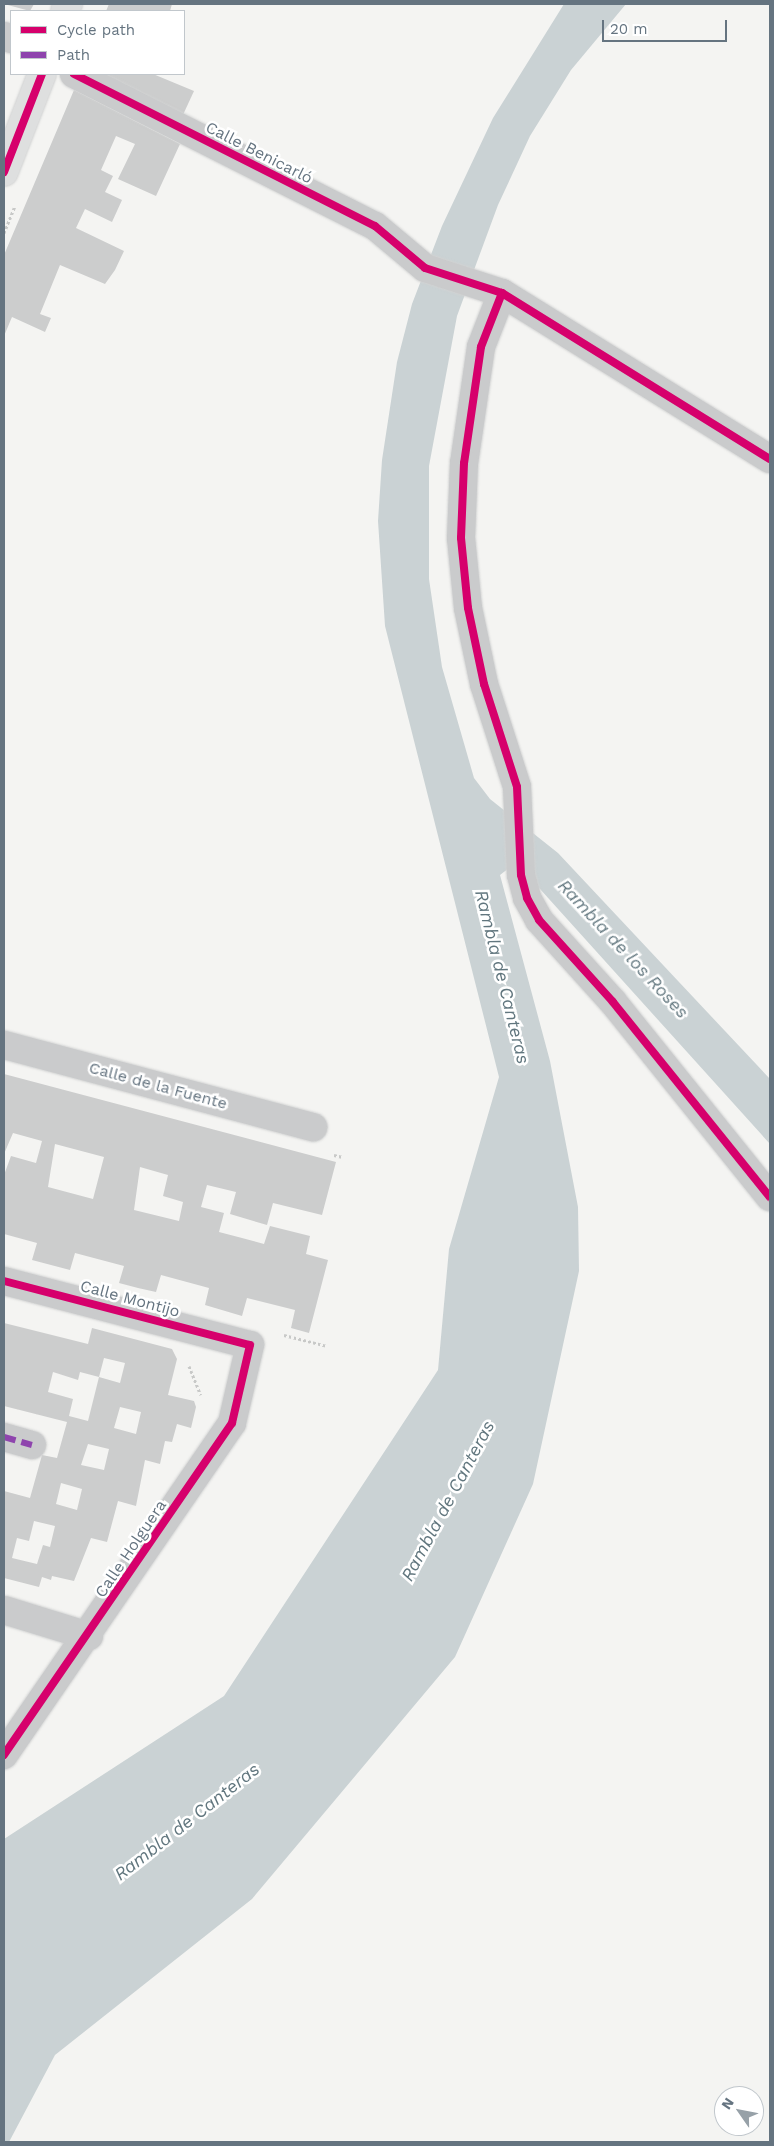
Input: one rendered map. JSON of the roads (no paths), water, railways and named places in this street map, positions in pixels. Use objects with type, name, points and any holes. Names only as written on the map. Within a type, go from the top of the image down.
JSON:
[{"type":"main road","points":[[4,172],[42,75]]},
{"type":"street","name":"Calle Benicarló","points":[[76,75],[375,226],[425,268],[502,293]]},
{"type":"street","points":[[770,459],[502,293],[482,347],[464,463],[461,538],[468,608],[492,713],[517,787],[521,875],[539,920],[613,1002],[770,1197]]},
{"type":"street","name":"Calle de la Fuente","points":[[4,1045],[312,1126]]},
{"type":"street","name":"Calle Montijo","points":[[4,1280],[250,1345]]},
{"type":"street","name":"Calle Holguera","points":[[4,1754],[89,1636],[232,1423],[250,1345]]},
{"type":"street","points":[[4,1437],[32,1445]]},
{"type":"street","points":[[4,1610],[89,1636]]},
{"type":"water","points":[[564,4],[626,4],[571,70],[530,136],[498,205],[457,316],[429,466],[429,579],[442,667],[474,778],[490,799],[558,853],[770,1079],[770,1144],[540,889],[509,868],[500,875],[550,1061],[578,1207],[579,1271],[533,1484],[455,1657],[252,1899],[55,2055],[9,2142],[4,2142],[4,1839],[224,1696],[438,1370],[449,1249],[499,1077],[385,626],[378,521],[382,460],[397,362],[412,304],[442,226],[493,118]]},
{"type":"water label","name":"Rambla de los Roses","points":[[623,949]]},
{"type":"water label","name":"Rambla de Canteras","points":[[502,977]]},
{"type":"water label","name":"Rambla de Canteras","points":[[448,1501]]},
{"type":"water label","name":"Rambla de Canteras","points":[[187,1822]]}]
